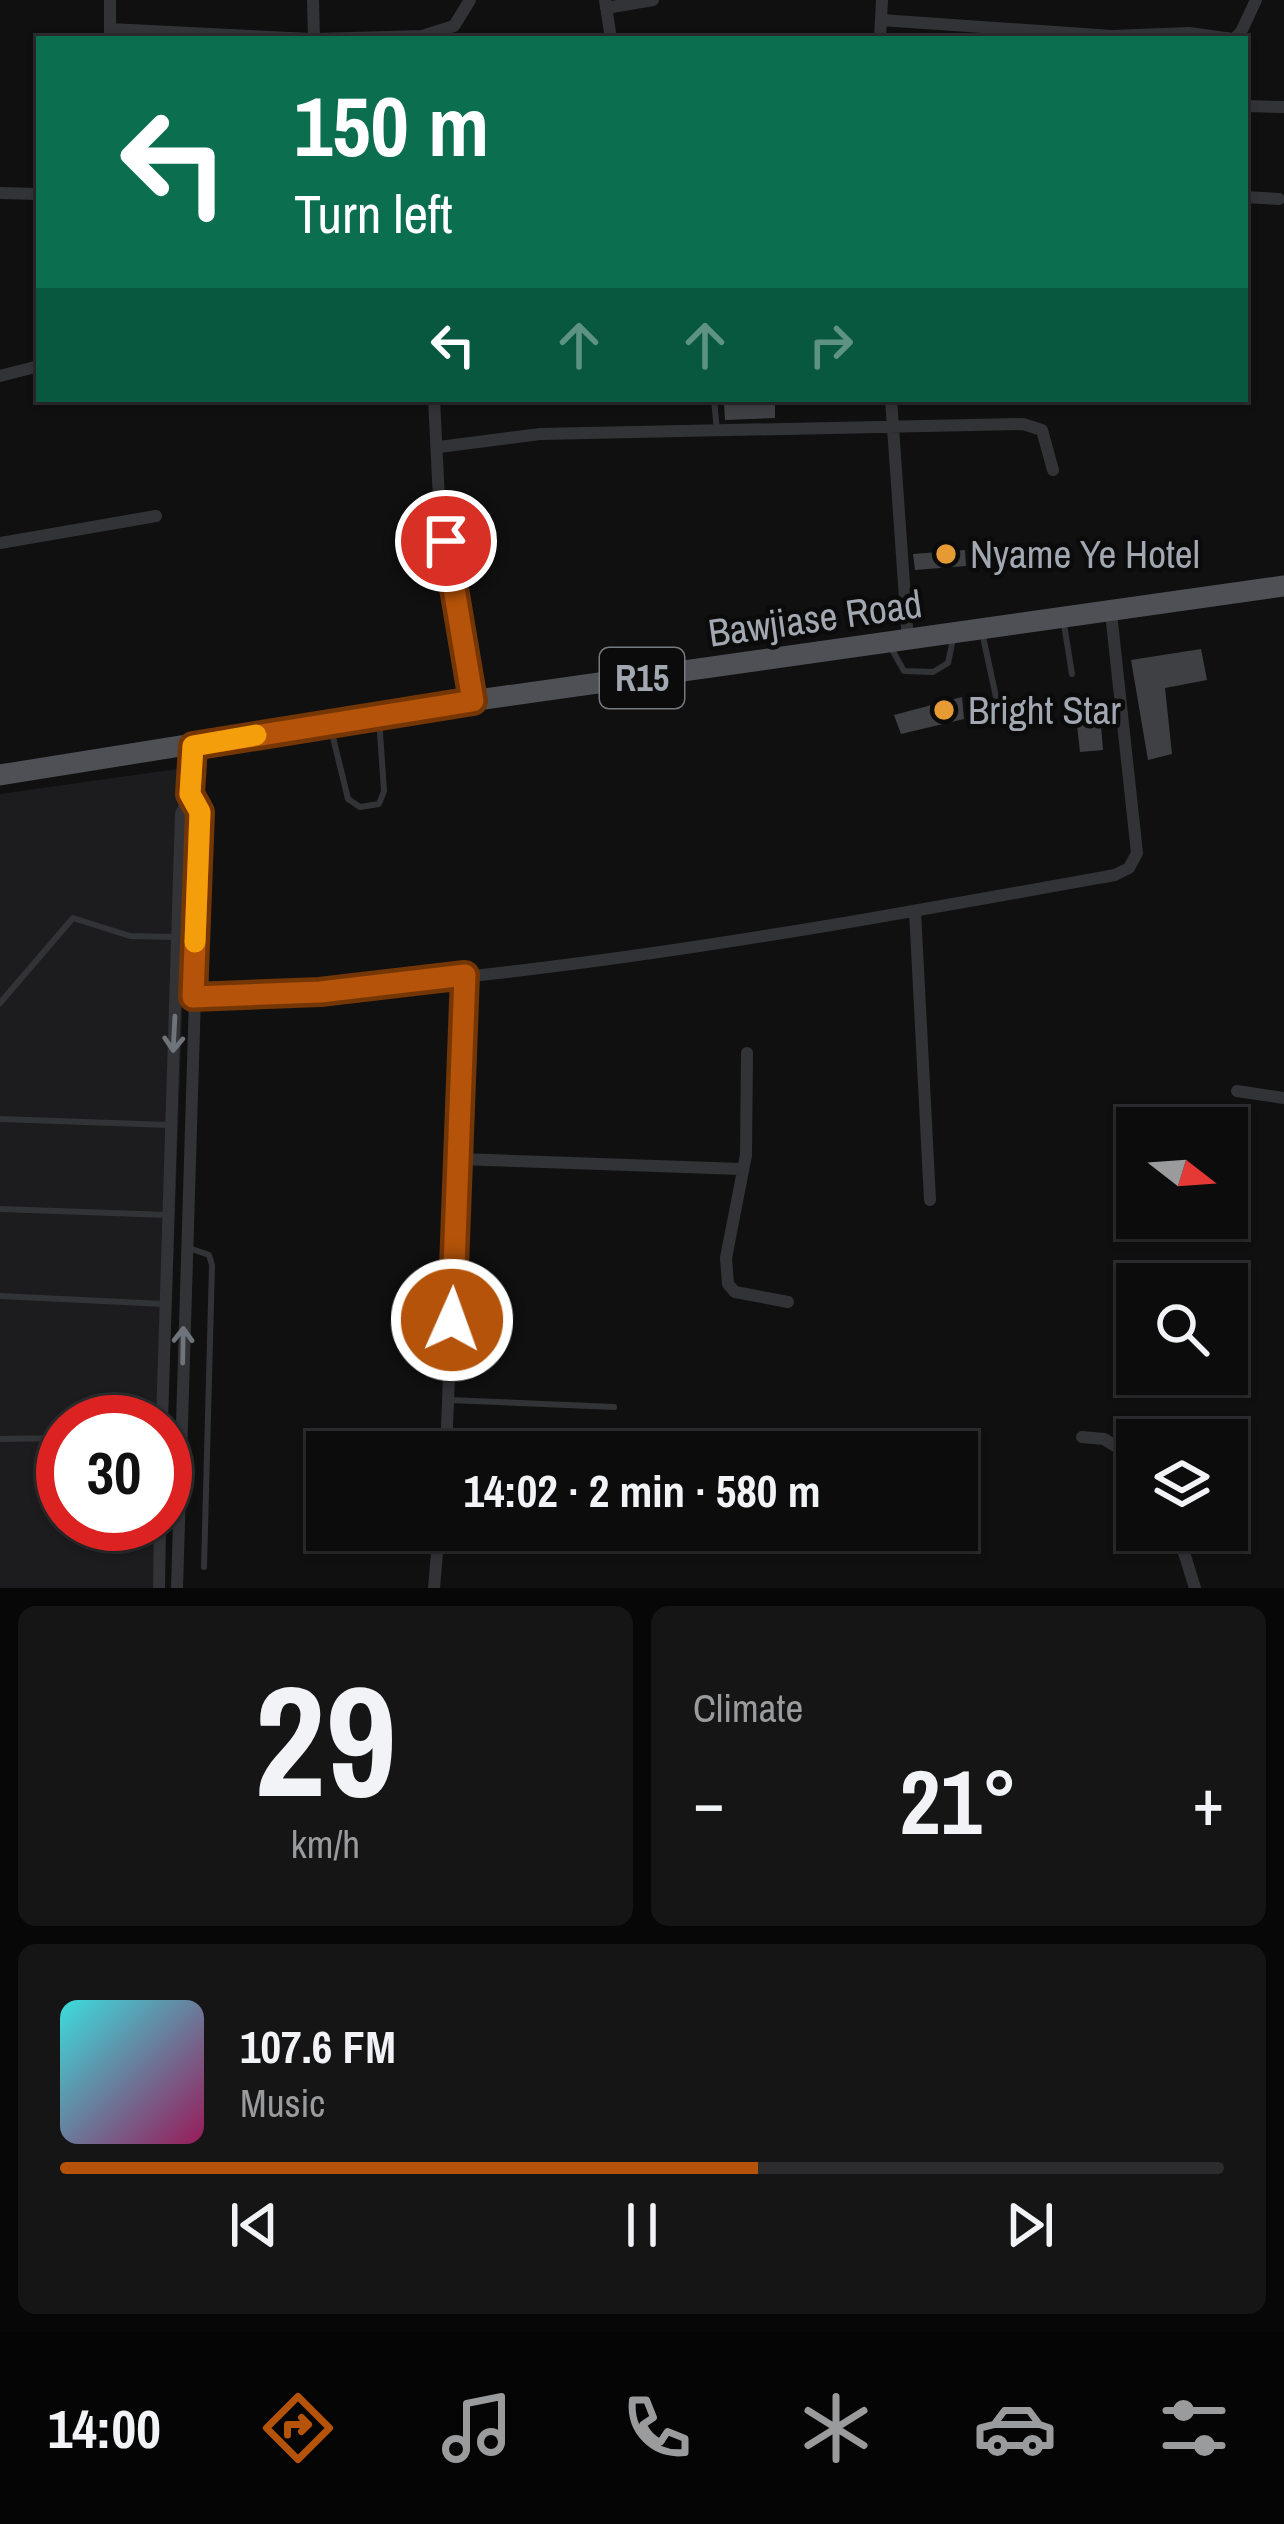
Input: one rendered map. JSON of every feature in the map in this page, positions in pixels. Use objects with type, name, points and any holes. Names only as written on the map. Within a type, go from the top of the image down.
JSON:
[{"type":"main road","name":"Bawjiase Road","points":[[0,775],[329,722],[1284,586]]},
{"type":"street","points":[[110,0],[110,34],[192,36]]},
{"type":"street","points":[[313,0],[314,36]]},
{"type":"street","points":[[422,36],[454,26],[470,0]]},
{"type":"street","points":[[611,36],[606,4],[653,0]]},
{"type":"street","points":[[880,36],[882,0]]},
{"type":"street","points":[[1236,36],[1256,0]]},
{"type":"street","points":[[881,20],[1112,36],[1211,36]]},
{"type":"street","points":[[1248,106],[1284,107]]},
{"type":"street","points":[[0,193],[36,194]]},
{"type":"street","points":[[1248,197],[1279,199]]},
{"type":"street","points":[[0,376],[36,367]]},
{"type":"street","points":[[434,402],[439,500],[473,701]]},
{"type":"street","points":[[891,402],[898,644]]},
{"type":"street","points":[[439,446],[540,434],[1034,426],[1042,430],[1053,470]]},
{"type":"street","points":[[0,543],[156,516]]},
{"type":"street","points":[[193,997],[320,992],[656,954],[1115,874],[1135,861],[1111,613]]},
{"type":"street","points":[[163,1395],[181,814],[190,794],[193,746]]},
{"type":"street","points":[[177,1588],[200,812],[190,794]]},
{"type":"street","points":[[915,911],[930,1200]]},
{"type":"street","points":[[447,1431],[465,975]]},
{"type":"street","points":[[747,1052],[746,1155],[726,1258],[728,1284],[735,1292],[788,1301]]},
{"type":"street","points":[[1237,1091],[1284,1098]]},
{"type":"street","points":[[459,1160],[741,1169]]},
{"type":"street","points":[[1082,1438],[1104,1439],[1116,1446]]},
{"type":"street","points":[[159,1588],[160,1551]]},
{"type":"street","points":[[434,1588],[437,1551]]},
{"type":"street","points":[[1184,1551],[1195,1588]]},
{"type":"lane","points":[[714,402],[717,431]]},
{"type":"lane","points":[[1064,620],[1072,674]]},
{"type":"lane","points":[[982,632],[999,711]]},
{"type":"lane","points":[[898,644],[904,671],[933,672],[948,663],[954,636]]},
{"type":"lane","points":[[329,722],[348,799],[361,807],[379,804],[382,799],[379,715]]},
{"type":"lane","points":[[0,1003],[73,918],[130,936],[178,937]]},
{"type":"lane","points":[[0,1119],[169,1125]]},
{"type":"lane","points":[[0,1209],[167,1215]]},
{"type":"lane","points":[[185,1247],[209,1255],[212,1265],[204,1567]]},
{"type":"lane","points":[[0,1296],[165,1304]]},
{"type":"lane","points":[[449,1400],[614,1407]]},
{"type":"lane","points":[[0,1439],[36,1438]]},
{"type":"shaded area","points":[[191,767],[168,1395],[36,1395],[36,1551],[163,1551],[161,1588],[0,1588],[0,794]]},
{"type":"building","points":[[775,403],[775,418],[725,420],[724,404]]},
{"type":"building","points":[[965,550],[966,566],[915,570],[913,554]]},
{"type":"building","points":[[1201,649],[1207,680],[1165,688],[1172,754],[1148,760],[1131,660]]},
{"type":"building","points":[[962,697],[964,719],[901,734],[894,715]]},
{"type":"building","points":[[1099,701],[1103,750],[1080,752],[1075,707]]},
{"type":"slow traffic","points":[[195,942],[200,812],[190,794],[193,746],[256,735]]},
{"type":"place","name":"Nyame Ye Hotel","points":[[946,554]]},
{"type":"place","name":"Bright Star","points":[[944,710]]},
{"type":"route","points":[[446,541],[473,701],[193,746],[190,794],[200,812],[193,997],[320,992],[465,975],[452,1320]]}]
